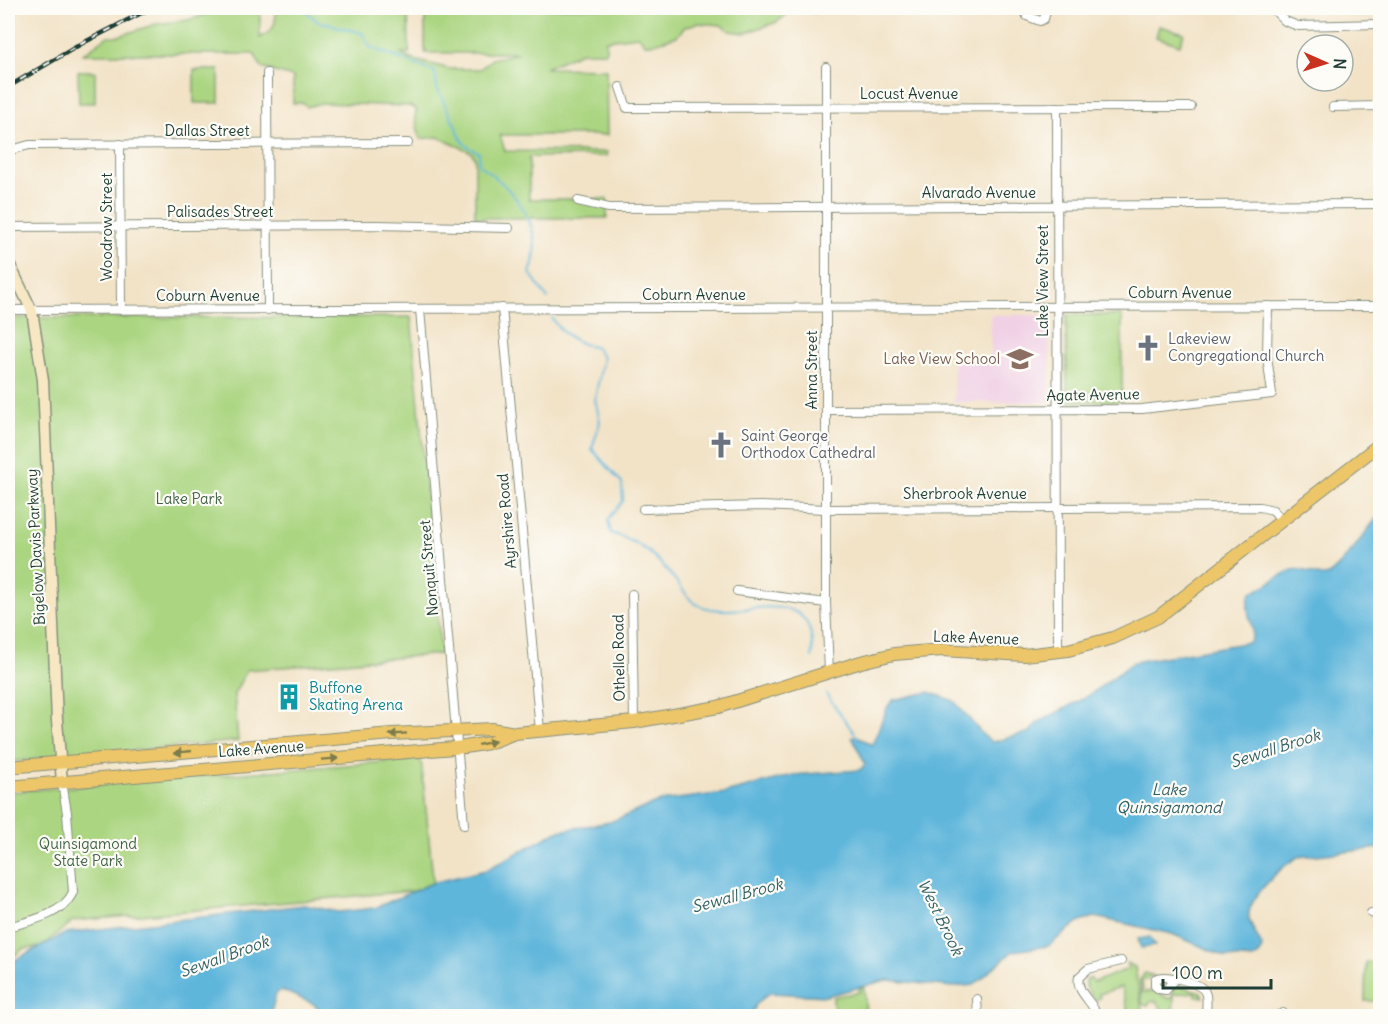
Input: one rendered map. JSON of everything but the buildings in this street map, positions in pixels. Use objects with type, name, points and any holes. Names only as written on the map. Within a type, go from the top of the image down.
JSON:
[{"type":"main road","name":"Bigelow Davis Parkway","points":[[8,261],[32,311],[43,380],[62,782]]},
{"type":"main road","name":"Lake Avenue","points":[[8,767],[374,735],[492,729],[515,733],[634,722],[718,707],[882,657],[918,651],[975,650],[1024,655],[1058,652],[1113,638],[1168,610],[1380,444]]},
{"type":"main road","name":"Lake Avenue","points":[[8,787],[489,744],[515,733]]},
{"type":"street","points":[[1023,8],[1027,16],[1040,21],[1044,20],[1047,8]]},
{"type":"street","points":[[1272,8],[1286,21],[1298,26],[1380,24]]},
{"type":"street","name":"Anna Street","points":[[826,67],[825,603],[829,672]]},
{"type":"street","points":[[267,74],[268,310]]},
{"type":"street","name":"Locust Avenue","points":[[620,87],[627,108],[1191,106]]},
{"type":"street","points":[[1334,107],[1380,106]]},
{"type":"street","name":"Lake View Street","points":[[1057,107],[1057,508]]},
{"type":"street","name":"Dallas Street","points":[[8,151],[29,145],[408,143]]},
{"type":"street","name":"Woodrow Street","points":[[120,144],[121,309]]},
{"type":"street","name":"Alvarado Avenue","points":[[578,201],[609,208],[1380,204]]},
{"type":"street","name":"Palisades Street","points":[[8,226],[509,228]]},
{"type":"street","name":"Agate Avenue","points":[[826,410],[1142,409],[1272,393],[1268,356],[1268,306]]},
{"type":"street","name":"Coburn Avenue","points":[[8,310],[1380,306]]},
{"type":"street","name":"Ayrshire Road","points":[[502,308],[540,731]]},
{"type":"street","name":"Nonquit Street","points":[[420,309],[464,825]]},
{"type":"street","name":"Sherbrook Avenue","points":[[643,509],[762,506],[826,509],[1260,507],[1273,510],[1282,521]]},
{"type":"street","points":[[1057,508],[1058,652]]},
{"type":"street","points":[[737,591],[825,603]]},
{"type":"street","name":"Othello Road","points":[[632,594],[634,722]]},
{"type":"street","points":[[8,927],[61,907],[73,891],[68,813],[62,782]]},
{"type":"street","points":[[1371,913],[1380,916]]},
{"type":"street","points":[[1097,1017],[1095,1008],[1080,989],[1079,977],[1088,969],[1121,961]]},
{"type":"street","points":[[1175,978],[1205,991],[1206,1017]]},
{"type":"street","points":[[977,999],[978,1017]]},
{"type":"shaded area","name":"Lake View School","points":[[990,315],[1050,315],[1050,402],[954,402],[953,358],[991,358]]},
{"type":"green space","points":[[225,8],[260,8],[260,38],[274,26],[276,8],[408,8],[409,53],[401,54],[410,59],[450,69],[480,69],[492,59],[519,53],[425,53],[425,8],[828,8],[814,13],[802,9],[790,12],[777,22],[745,33],[730,31],[721,25],[697,23],[685,27],[677,36],[651,44],[646,44],[638,36],[606,40],[606,52],[581,52],[545,68],[606,69],[607,135],[500,135],[505,151],[607,152],[607,156],[529,157],[529,199],[607,199],[607,218],[475,218],[475,158],[471,152],[438,137],[420,139],[415,116],[417,110],[410,106],[321,103],[307,107],[304,103],[293,103],[293,77],[262,68],[254,54],[83,54],[108,36],[119,36],[156,24],[189,20]]},
{"type":"green space","points":[[1159,26],[1184,33],[1180,45],[1156,37]]},
{"type":"green space","points":[[194,70],[219,70],[219,103],[194,103]]},
{"type":"green space","points":[[78,71],[95,71],[95,103],[79,103]]},
{"type":"green space","points":[[1066,315],[1122,315],[1122,401],[1067,401]]},
{"type":"green space","name":"Lake Park","points":[[411,317],[441,654],[247,670],[234,694],[238,741],[8,762],[8,318]]},
{"type":"green space","name":"Quinsigamond State Park","points":[[421,759],[434,889],[73,921],[41,947],[23,949],[8,961],[8,792]]},
{"type":"green space","points":[[1127,963],[1135,967],[1143,1016],[1130,1016],[1121,987],[1099,994],[1100,998],[1095,1000],[1086,987],[1086,981],[1090,977],[1094,982],[1128,969]]},
{"type":"green space","points":[[1366,963],[1380,963],[1380,1001],[1365,1001]]},
{"type":"green space","points":[[1145,973],[1154,976],[1142,981],[1143,992],[1156,991],[1169,999],[1172,997],[1173,988],[1178,985],[1200,992],[1203,997],[1196,997],[1195,992],[1174,994],[1173,1016],[1150,1016],[1160,1014],[1162,1009],[1157,1002],[1151,1001],[1148,1006],[1142,1004],[1140,980]]},
{"type":"green space","points":[[864,987],[866,1015],[834,1016],[833,997],[860,992],[859,988]]},
{"type":"water","name":"Lake Quinsigamond","points":[[1380,514],[1380,848],[1298,857],[1283,867],[1259,893],[1249,911],[1249,919],[1262,946],[1260,954],[1253,959],[1226,957],[1172,934],[1095,917],[1080,921],[1048,946],[1013,951],[974,985],[953,987],[887,980],[826,996],[770,993],[757,1003],[751,1016],[327,1016],[312,1003],[281,990],[276,994],[270,1016],[8,1016],[8,964],[66,933],[304,905],[339,912],[375,908],[432,883],[486,870],[558,831],[610,822],[661,801],[725,793],[793,775],[860,770],[865,764],[852,737],[857,736],[872,745],[888,706],[893,700],[929,692],[954,701],[992,742],[1030,732],[1037,723],[1088,696],[1134,662],[1250,642],[1252,631],[1248,606],[1252,592],[1283,574],[1297,569],[1321,576],[1330,574],[1345,559]]},
{"type":"water","points":[[1150,937],[1155,946],[1141,948],[1138,939]]},
{"type":"waterway","points":[[303,8],[317,21],[362,33],[370,47],[435,72],[437,88],[464,144],[479,153],[479,165],[505,186],[524,211],[531,225],[534,256],[530,273],[548,299]]},
{"type":"waterway","points":[[552,318],[570,337],[595,347],[603,358],[595,399],[600,422],[592,449],[622,483],[623,501],[608,520],[611,533],[632,541],[648,551],[662,564],[693,602],[709,609],[769,607],[787,609],[801,616],[810,631],[812,657]]},
{"type":"waterway","points":[[826,694],[857,737]]},
{"type":"railway","points":[[8,87],[81,44],[151,8]]},
{"type":"place","name":"Lakeview Congregational Church","points":[[1148,348]]},
{"type":"place","name":"Lake View School","points":[[1020,359]]},
{"type":"place","name":"Saint George Orthodox Cathedral","points":[[721,445]]},
{"type":"place","name":"Buffone Skating Arena","points":[[289,697]]},
{"type":"water label","name":"Sewall Brook","points":[[1275,748]]},
{"type":"water label","name":"Sewall Brook","points":[[737,895]]},
{"type":"water label","name":"West Brook","points":[[941,917]]},
{"type":"water label","name":"Sewall Brook","points":[[224,956]]}]
